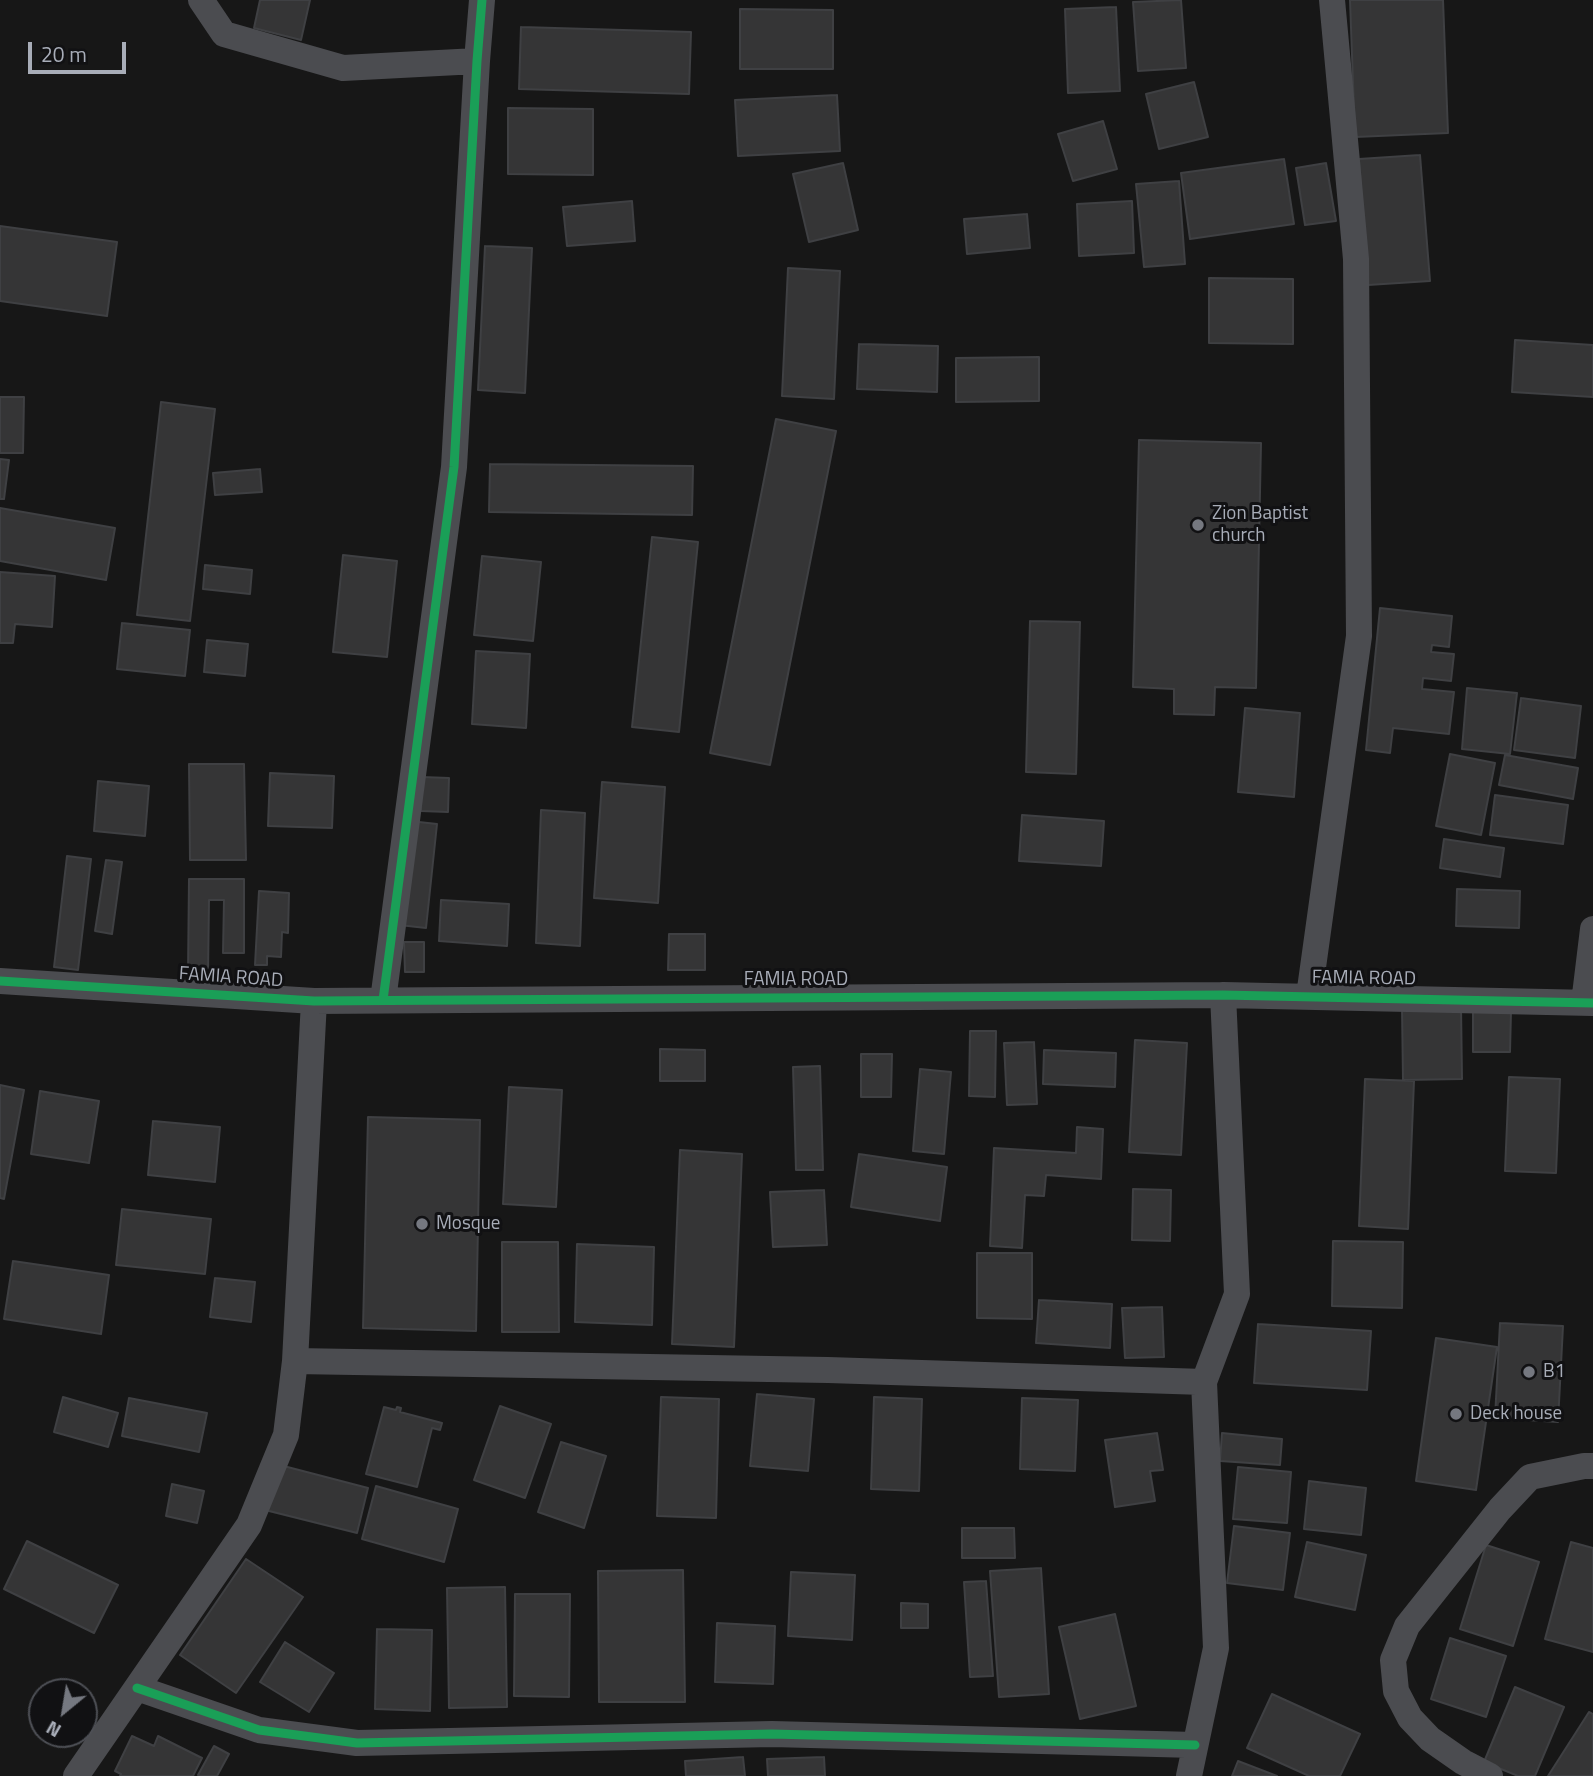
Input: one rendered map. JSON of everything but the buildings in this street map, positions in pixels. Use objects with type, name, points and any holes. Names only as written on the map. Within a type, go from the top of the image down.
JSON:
[{"type":"street","points":[[201,0],[224,34],[343,68],[477,61]]},
{"type":"street","points":[[383,1000],[454,467],[482,0]]},
{"type":"street","points":[[1309,996],[1359,636],[1356,259],[1332,0]]},
{"type":"street","points":[[1588,1003],[1593,929]]},
{"type":"street","name":"FAMIA ROAD","points":[[0,981],[314,1001],[1223,995],[1588,1003]]},
{"type":"street","points":[[1189,1776],[1216,1648],[1203,1382],[1237,1294],[1223,995]]},
{"type":"street","points":[[76,1776],[249,1525],[286,1435],[295,1361],[314,1001]]},
{"type":"street","points":[[295,1361],[828,1370],[1203,1382]]},
{"type":"street","points":[[1490,1776],[1463,1762],[1430,1739],[1410,1718],[1396,1691],[1393,1660],[1407,1626],[1500,1509],[1530,1477],[1593,1466]]},
{"type":"street","points":[[137,1688],[259,1730],[357,1743],[772,1734],[1195,1745]]},
{"type":"cycle path","points":[[383,1000],[454,467],[482,0]]},
{"type":"cycle path","points":[[0,981],[314,1001],[1223,995],[1593,1003]]},
{"type":"cycle path","points":[[137,1688],[259,1730],[357,1743],[772,1734],[1195,1745]]},
{"type":"place","name":"Zion Baptist church","points":[[1198,525]]},
{"type":"place","name":"Mosque","points":[[422,1224]]},
{"type":"place","name":"B1","points":[[1529,1372]]},
{"type":"place","name":"Deck house","points":[[1456,1414]]}]
